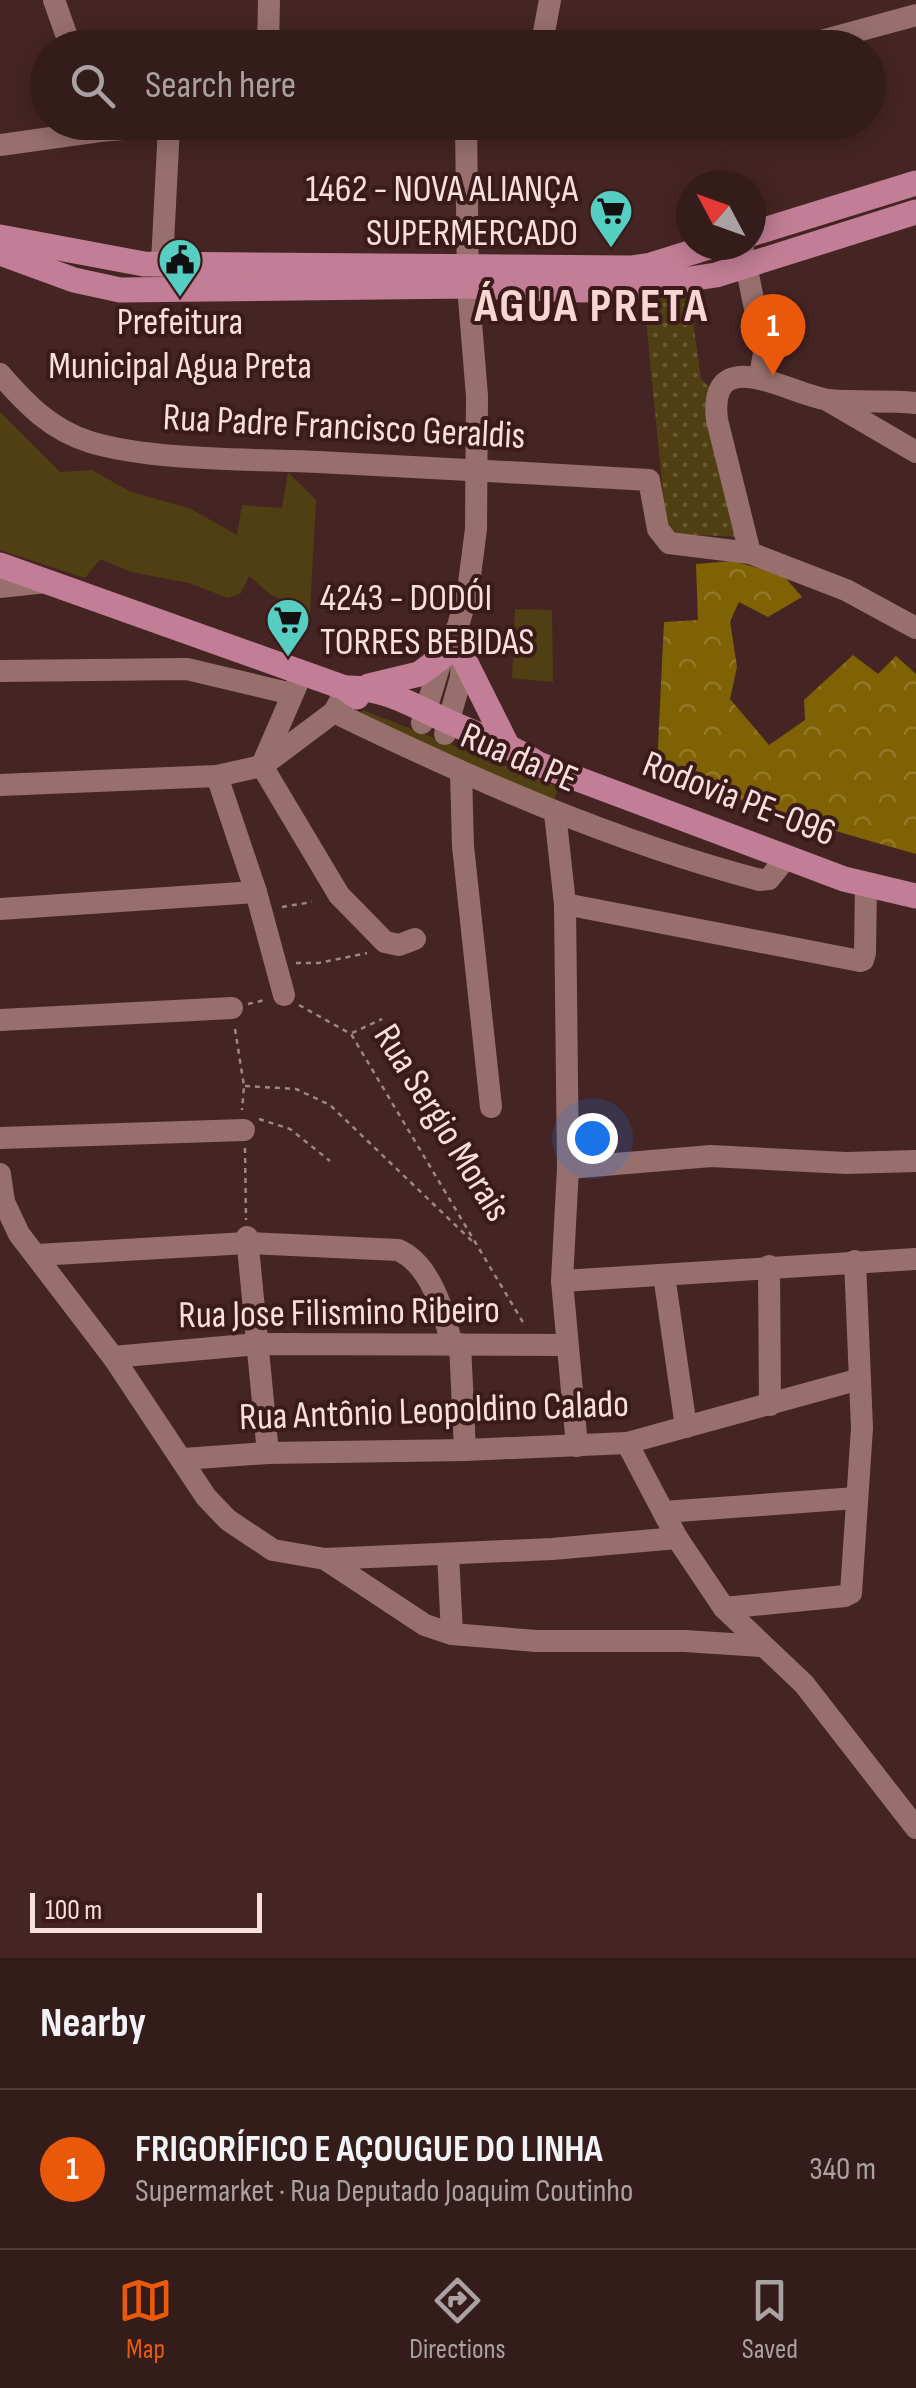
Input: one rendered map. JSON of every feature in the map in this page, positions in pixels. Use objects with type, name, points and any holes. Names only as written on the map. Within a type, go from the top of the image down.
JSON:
[{"type":"main road","points":[[766,229],[916,183]]},
{"type":"main road","points":[[766,250],[916,212]]},
{"type":"main road","points":[[0,237],[121,261],[468,275],[582,290],[684,282],[734,260]]},
{"type":"main road","points":[[0,253],[74,280],[120,290],[631,268],[676,257]]},
{"type":"main road","points":[[0,565],[297,685],[348,696],[402,698],[436,722],[512,764],[538,764]]},
{"type":"main road","points":[[348,696],[419,674],[452,656],[508,747]]},
{"type":"main road","points":[[436,722],[508,747],[538,764]]},
{"type":"main road","name":"Rodovia PE-096","points":[[538,764],[786,858],[866,885],[916,896]]},
{"type":"street","points":[[54,0],[65,30]]},
{"type":"street","points":[[268,30],[269,0]]},
{"type":"street","points":[[544,30],[550,0]]},
{"type":"street","points":[[861,30],[916,15]]},
{"type":"street","points":[[0,145],[31,140]]},
{"type":"street","points":[[162,263],[168,140]]},
{"type":"street","points":[[436,722],[459,686],[452,656],[474,556],[477,396],[468,275],[466,140]]},
{"type":"street","points":[[746,260],[764,353],[760,376]]},
{"type":"street","name":"Rua Padre Francisco Geraldis","points":[[0,374],[30,409],[90,442],[209,456],[648,480],[653,512],[663,539],[678,546],[750,553]]},
{"type":"street","points":[[916,452],[827,400],[760,376],[727,381],[718,388],[717,420],[750,553],[846,590],[916,628]]},
{"type":"street","points":[[827,400],[916,403]]},
{"type":"street","points":[[0,587],[50,582]]},
{"type":"street","points":[[0,671],[187,669],[297,685],[262,766]]},
{"type":"street","points":[[0,786],[217,776],[262,766],[348,696]]},
{"type":"street","name":"Rua da PE","points":[[348,696],[461,772],[555,813],[700,865],[760,880],[769,879],[786,858]]},
{"type":"street","points":[[262,766],[340,895],[385,942],[400,944],[415,938]]},
{"type":"street","points":[[461,772],[463,846],[492,1107]]},
{"type":"street","points":[[217,776],[259,901],[284,995]]},
{"type":"street","points":[[555,813],[564,904],[568,1168],[557,1344],[576,1446]]},
{"type":"street","points":[[564,904],[860,961],[866,953],[866,885]]},
{"type":"street","points":[[0,909],[259,901]]},
{"type":"street","points":[[0,1020],[232,1008]]},
{"type":"street","points":[[0,1138],[251,1124]]},
{"type":"street","points":[[568,1168],[711,1156],[846,1163],[916,1161]]},
{"type":"street","points":[[0,1174],[4,1202],[19,1234],[113,1357],[206,1496],[228,1520],[273,1550],[325,1560],[677,1538]]},
{"type":"street","points":[[37,1254],[247,1240],[398,1250],[406,1254],[433,1288],[456,1344],[465,1450]]},
{"type":"street","points":[[247,1240],[268,1453]]},
{"type":"street","points":[[562,1281],[916,1258]]},
{"type":"street","points":[[724,1608],[845,1596],[851,1592],[862,1428],[855,1261]]},
{"type":"street","points":[[769,1266],[770,1405]]},
{"type":"street","points":[[664,1276],[686,1427]]},
{"type":"street","name":"Rua Jose Filismino Ribeiro","points":[[113,1357],[257,1344],[557,1344]]},
{"type":"street","name":"Rua Antônio Leopoldino Calado","points":[[183,1459],[626,1443],[860,1378]]},
{"type":"street","points":[[626,1443],[677,1538],[724,1608],[804,1684],[916,1828]]},
{"type":"street","points":[[664,1512],[856,1498]]},
{"type":"street","points":[[448,1554],[452,1634]]},
{"type":"street","points":[[325,1560],[425,1625],[452,1634],[506,1640],[685,1641],[761,1646]]},
{"type":"path","points":[[259,901],[312,902]]},
{"type":"path","points":[[275,963],[319,963],[362,956],[385,942]]},
{"type":"path","points":[[232,1008],[284,995]]},
{"type":"path","name":"Rua Sergio Morais","points":[[284,995],[351,1034],[528,1329],[557,1344]]},
{"type":"path","points":[[351,1034],[382,1019]]},
{"type":"path","points":[[244,1086],[296,1089],[330,1104],[478,1246]]},
{"type":"path","points":[[251,1124],[290,1129],[330,1161]]},
{"type":"shaded area","points":[[651,285],[688,285],[701,379],[710,388],[739,537],[678,534],[666,524],[644,299]]},
{"type":"shaded area","points":[[0,412],[60,472],[92,470],[131,492],[189,508],[237,535],[242,505],[282,508],[288,472],[316,500],[310,613],[271,595],[249,576],[241,593],[228,598],[189,583],[131,572],[100,559],[85,578],[0,550]]},
{"type":"shaded area","points":[[515,609],[552,610],[553,682],[512,678]]},
{"type":"shaded area","points":[[363,710],[559,787],[552,805],[358,721]]},
{"type":"green space","points":[[733,561],[783,575],[802,597],[768,617],[739,602],[730,621],[737,667],[730,699],[769,745],[805,720],[804,700],[853,655],[878,674],[896,656],[916,674],[916,854],[785,815],[657,767],[664,622],[698,620],[696,564]]},
{"type":"place","name":"1462 - NOVA ALIANÇA SUPERMERCADO","points":[[611,249]]},
{"type":"place","name":"Prefeitura Municipal Agua Preta","points":[[180,298]]},
{"type":"place","name":"FRIGORÍFICO E AÇOUGUE DO LINHA","points":[[773,376]]},
{"type":"place","name":"4243 - DODÓI TORRES BEBIDAS","points":[[288,658]]},
{"type":"district","name":"ÁGUA PRETA","points":[[592,306]]}]
